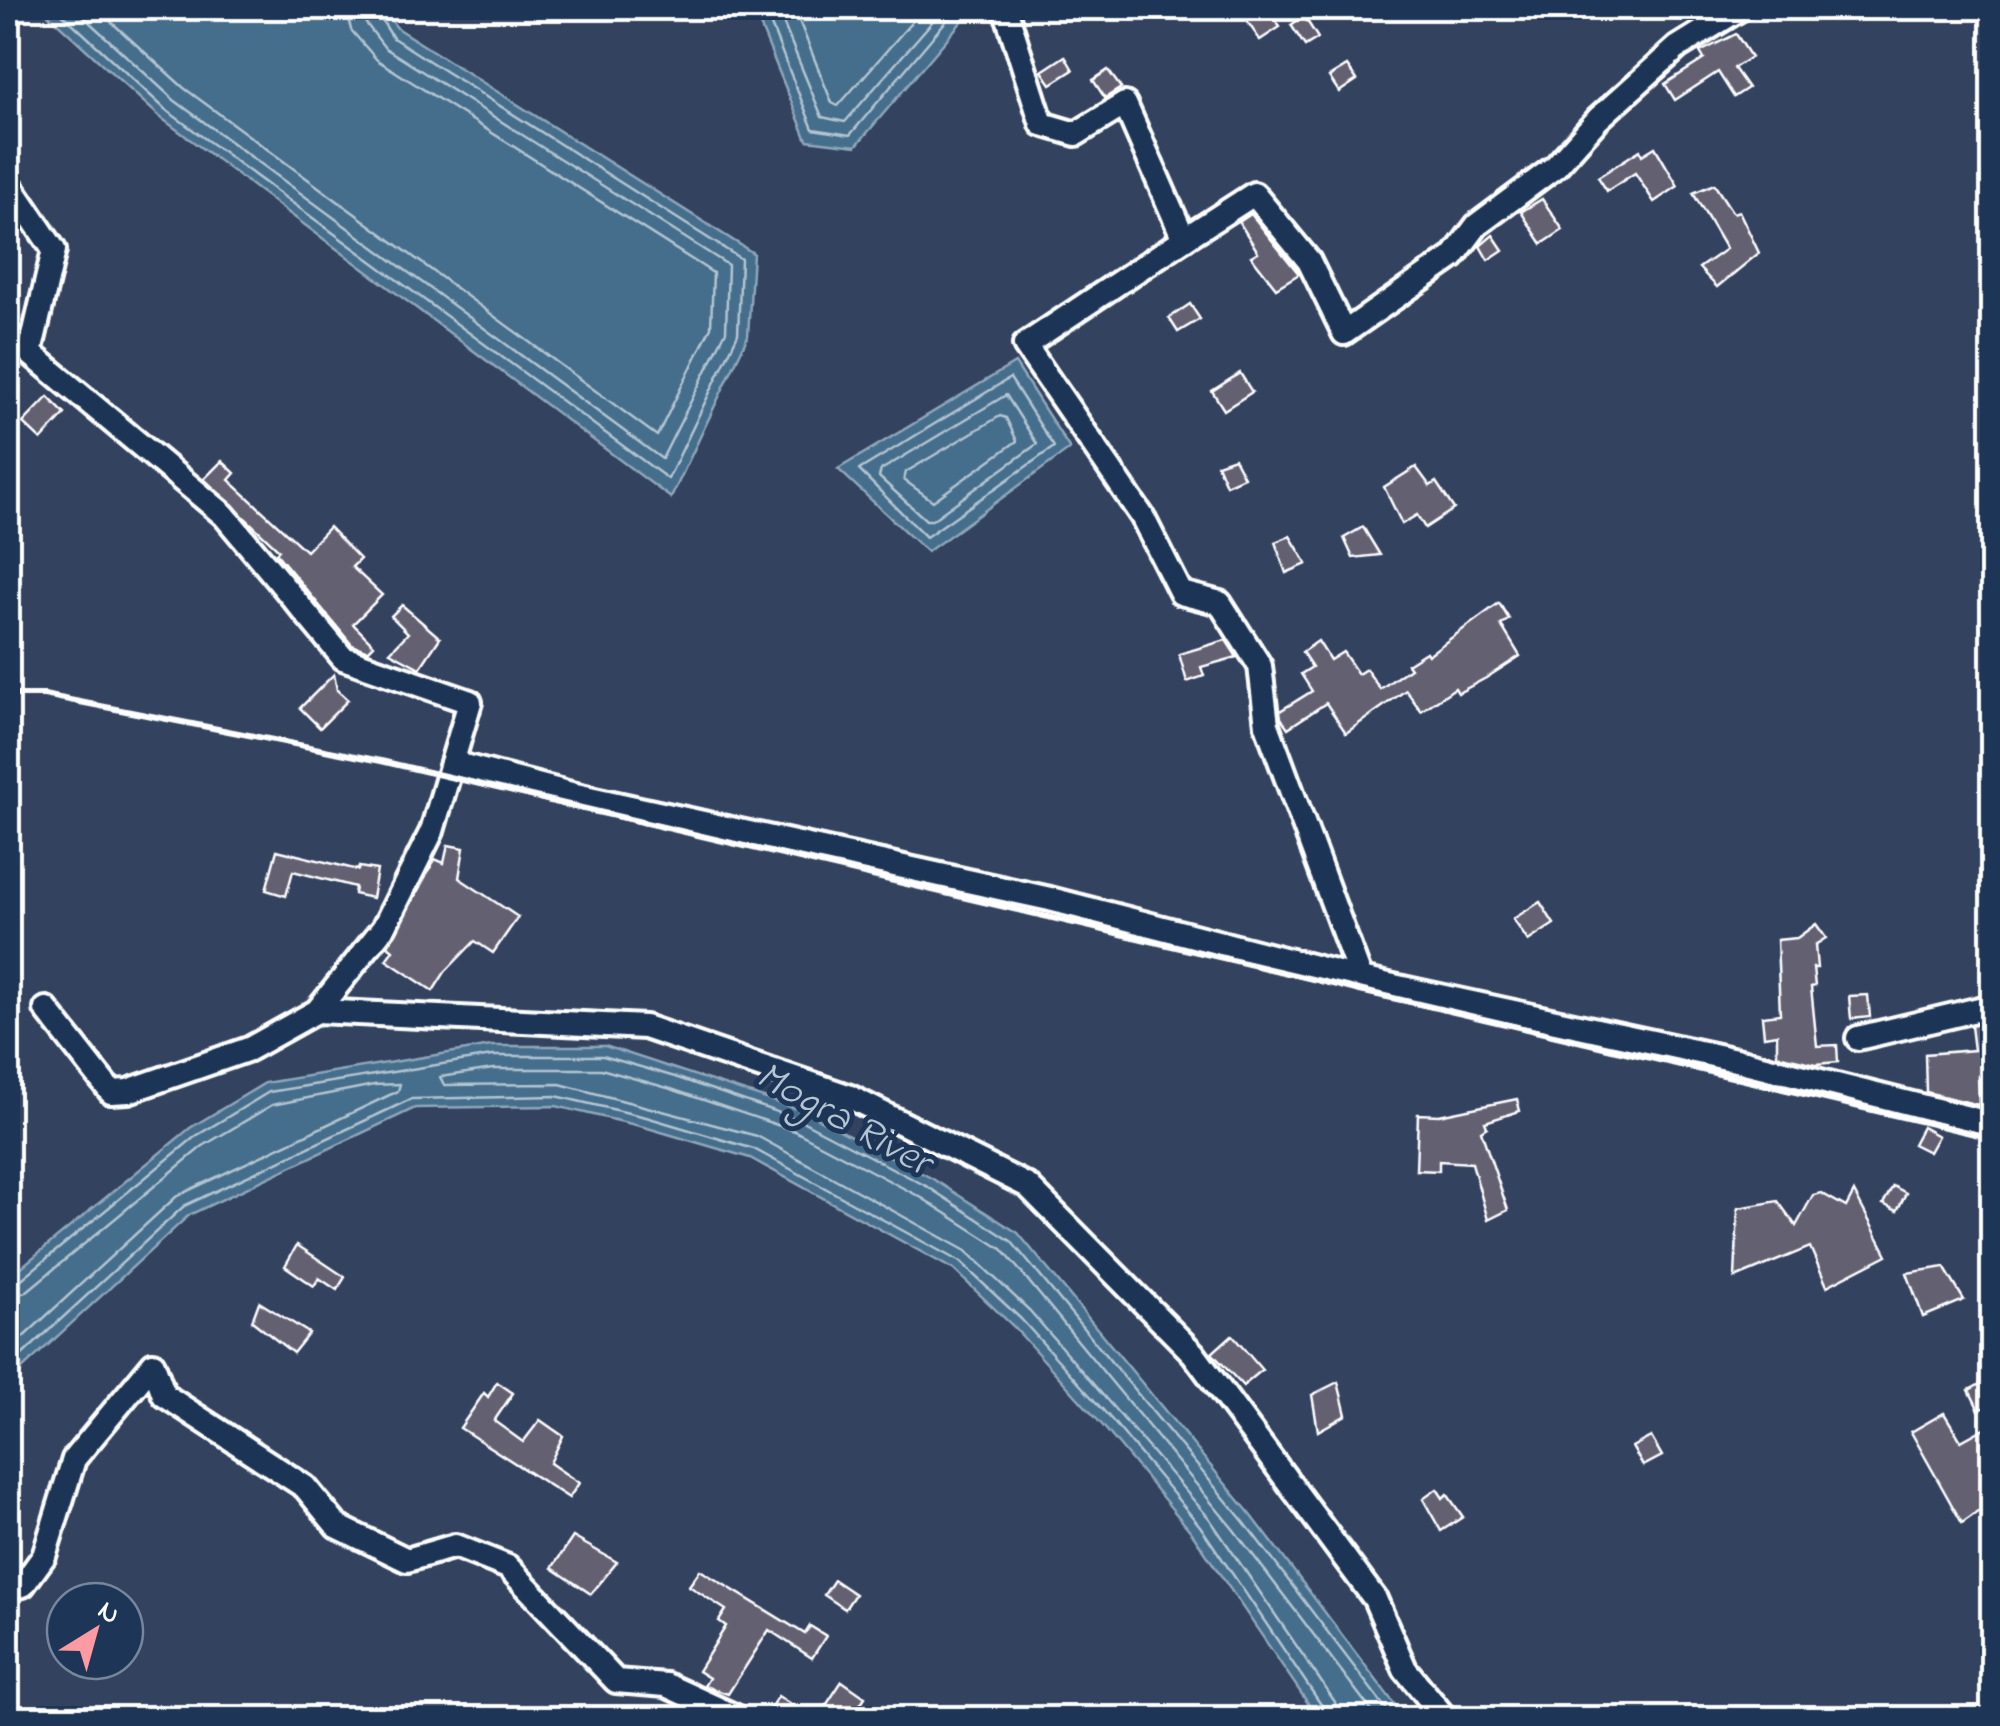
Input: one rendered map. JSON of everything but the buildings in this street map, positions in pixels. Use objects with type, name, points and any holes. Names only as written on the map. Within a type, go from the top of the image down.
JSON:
[{"type":"street","points":[[1005,8],[1042,124],[1076,134],[1125,104],[1184,239]]},
{"type":"street","points":[[1361,979],[1267,725],[1260,666],[1220,603],[1181,593],[1142,516],[1025,345],[1254,194],[1309,261],[1344,333],[1453,257],[1478,225],[1556,166],[1598,119],[1678,47],[1741,8]]},
{"type":"street","points":[[8,182],[54,250],[30,353],[224,515],[343,658],[470,702],[432,831],[384,926],[317,1011],[249,1049],[128,1091],[110,1092],[46,1009]]},
{"type":"street","points":[[452,762],[589,798],[1050,900],[1361,979],[1745,1062],[1992,1124]]},
{"type":"street","points":[[1858,1038],[1992,1006]]},
{"type":"street","points":[[317,1011],[645,1027],[850,1097],[1028,1186],[1193,1353],[1375,1600],[1405,1670],[1445,1718]]},
{"type":"street","points":[[8,1588],[24,1585],[44,1556],[74,1459],[153,1364],[164,1395],[305,1487],[337,1526],[407,1560],[455,1546],[508,1567],[616,1681],[666,1685],[738,1718]]},
{"type":"water","points":[[41,8],[381,8],[398,29],[753,253],[748,336],[671,498],[160,117]]},
{"type":"water","points":[[753,8],[965,8],[968,14],[856,146],[807,140]]},
{"type":"water","points":[[1015,363],[1070,449],[927,552],[838,469]]},
{"type":"water","points":[[491,1046],[605,1046],[803,1111],[933,1179],[1018,1233],[1252,1516],[1405,1718],[1318,1718],[1192,1533],[1013,1326],[954,1270],[750,1158],[644,1127],[556,1106],[415,1108],[189,1215],[8,1382],[8,1278],[190,1128],[265,1083]]},
{"type":"railway","points":[[8,695],[44,695],[381,761],[1992,1138]]},
{"type":"water label","name":"Mogra River","points":[[843,1120]]}]
